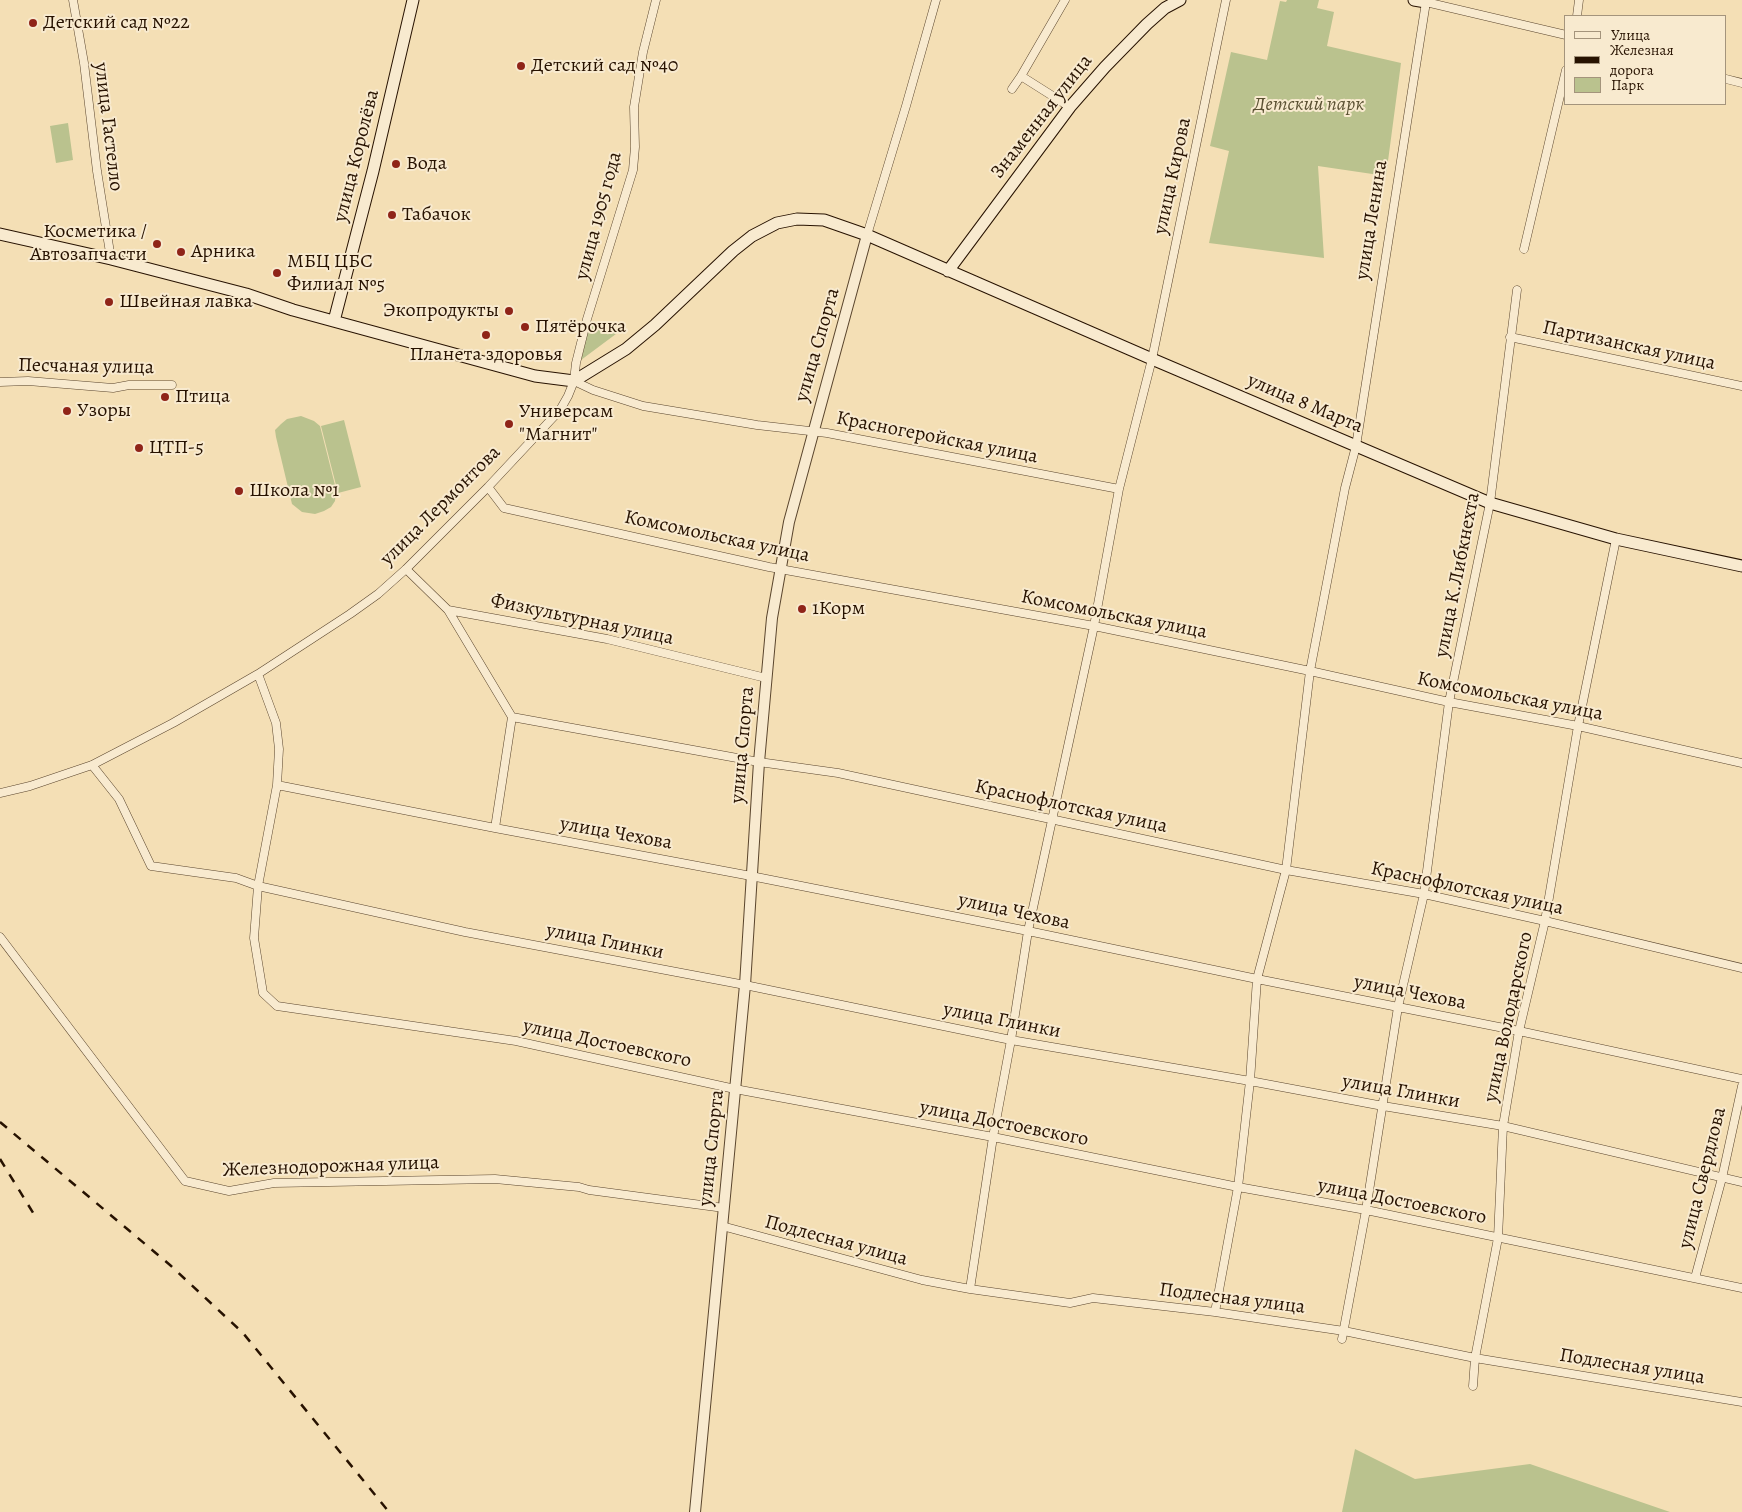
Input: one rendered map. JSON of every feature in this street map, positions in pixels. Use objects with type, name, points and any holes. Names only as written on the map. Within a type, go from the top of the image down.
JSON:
[{"type":"main road","name":"улица Королёва","points":[[334,321],[373,171],[413,0]]},
{"type":"main road","name":"Знаменная улица","points":[[948,271],[1070,108],[1105,67],[1147,24],[1165,8],[1180,0]]},
{"type":"main road","points":[[0,234],[111,259],[246,294],[293,310],[535,376],[574,381],[626,349],[655,325],[733,251],[760,232],[777,224],[797,219],[810,219],[824,220],[867,235]]},
{"type":"main road","name":"улица 8 Марта","points":[[867,235],[1490,503],[1616,539],[1742,566]]},
{"type":"street","name":"улица Гастелло","points":[[73,0],[84,63],[97,171],[111,259]]},
{"type":"street","name":"улица 1905 года","points":[[574,381],[576,364],[587,319],[633,170],[635,147],[634,107],[643,52],[656,0]]},
{"type":"street","name":"улица Спорта","points":[[695,1512],[745,985],[759,762],[772,618],[789,522],[813,431],[867,235],[936,0]]},
{"type":"street","points":[[1012,89],[1065,0]]},
{"type":"street","name":"улица Кирова","points":[[970,1289],[993,1137],[1028,931],[1094,626],[1119,490],[1152,359],[1226,0]]},
{"type":"street","points":[[1576,15],[1579,0]]},
{"type":"street","points":[[1422,1],[1564,35]]},
{"type":"street","name":"улица Ленина","points":[[1216,1312],[1238,1187],[1250,1081],[1257,979],[1286,870],[1310,671],[1345,488],[1356,446],[1422,1]]},
{"type":"street","points":[[1021,76],[1070,108]]},
{"type":"street","points":[[1524,249],[1564,79]]},
{"type":"street","points":[[1727,79],[1742,83]]},
{"type":"street","name":"улица К.Либкнехта","points":[[1343,1335],[1384,1106],[1398,1007],[1424,894],[1449,702],[1490,503],[1517,290]]},
{"type":"street","name":"Партизанская улица","points":[[1510,337],[1742,386]]},
{"type":"street","name":"Песчаная улица","points":[[0,382],[28,381],[112,388],[129,385],[172,385]]},
{"type":"street","name":"Красногеройская улица","points":[[574,381],[619,400],[643,406],[757,425],[813,431],[1119,490]]},
{"type":"street","name":"улица Лермонтова","points":[[0,793],[30,786],[92,764],[173,724],[258,674],[378,594],[406,569],[488,487],[560,410],[574,381]]},
{"type":"street","name":"Комсомольская улица","points":[[488,487],[504,508],[780,568],[1094,626],[1449,702],[1578,726],[1742,764]]},
{"type":"street","name":"улица Володарского","points":[[1473,1386],[1475,1358],[1498,1238],[1503,1126],[1519,1031],[1546,921],[1578,726],[1616,539]]},
{"type":"street","points":[[406,569],[448,610],[512,717],[495,828]]},
{"type":"street","name":"Физкультурная улица","points":[[448,610],[607,639],[766,678]]},
{"type":"street","points":[[258,674],[276,723],[279,749],[277,785],[258,886]]},
{"type":"street","name":"Краснофлотская улица","points":[[512,717],[759,762],[838,773],[1053,818],[1286,870],[1424,894],[1742,968]]},
{"type":"street","name":"улица Глинки","points":[[92,764],[120,799],[151,866],[236,878],[258,886],[465,932],[745,985],[1011,1040],[1503,1126],[1742,1182]]},
{"type":"street","name":"улица Чехова","points":[[277,785],[1028,931],[1519,1031],[1742,1080]]},
{"type":"street","name":"улица Достоевского","points":[[258,886],[254,938],[263,993],[277,1006],[516,1041],[735,1089],[993,1137],[1238,1187],[1366,1210],[1742,1288]]},
{"type":"street","name":"Железнодорожная улица","points":[[0,937],[185,1181],[229,1190],[274,1183],[496,1179],[579,1186],[589,1190],[724,1208]]},
{"type":"street","name":"улица Свердлова","points":[[1695,1278],[1722,1178],[1742,1086]]},
{"type":"street","name":"Подлесная улица","points":[[722,1226],[914,1278],[970,1289],[1070,1303],[1093,1298],[1216,1312],[1475,1358],[1742,1402]]},
{"type":"green space","name":"Детский парк","points":[[1287,0],[1319,0],[1317,8],[1334,12],[1327,46],[1401,63],[1386,176],[1318,166],[1324,258],[1209,243],[1229,151],[1210,146],[1231,52],[1267,60],[1280,1],[1286,2]]},
{"type":"green space","points":[[68,123],[73,160],[56,163],[50,126]]},
{"type":"green space","points":[[589,325],[620,331],[581,360]]},
{"type":"green space","points":[[301,416],[314,421],[320,426],[336,489],[335,501],[331,507],[315,514],[302,512],[292,504],[275,430],[287,419]]},
{"type":"green space","points":[[344,420],[361,487],[338,493],[321,426]]},
{"type":"green space","points":[[1355,1449],[1415,1479],[1530,1464],[1670,1512],[1342,1512]]},
{"type":"railway","points":[[0,1122],[170,1265],[243,1333],[389,1512]]},
{"type":"railway","points":[[0,1159],[35,1216]]},
{"type":"place","name":"Детский сад №22","points":[[33,23]]},
{"type":"place","name":"Детский сад №40","points":[[521,66]]},
{"type":"place","name":"Вода","points":[[396,164]]},
{"type":"place","name":"Табачок","points":[[392,215]]},
{"type":"place","name":"Косметика / Автозапчасти","points":[[157,244]]},
{"type":"place","name":"Арника","points":[[181,252]]},
{"type":"place","name":"МБЦ ЦБС Филиал №5","points":[[277,273]]},
{"type":"place","name":"Швейная лавка","points":[[109,302]]},
{"type":"place","name":"Экопродукты","points":[[509,311]]},
{"type":"place","name":"Пятёрочка","points":[[525,327]]},
{"type":"place","name":"Планета здоровья","points":[[486,335]]},
{"type":"place","name":"Птица","points":[[165,397]]},
{"type":"place","name":"Узоры","points":[[67,411]]},
{"type":"place","name":"Универсам \"Магнит\"","points":[[509,424]]},
{"type":"place","name":"ЦТП-5","points":[[139,448]]},
{"type":"place","name":"Школа №1","points":[[239,491]]},
{"type":"place","name":"1Корм","points":[[802,609]]}]
